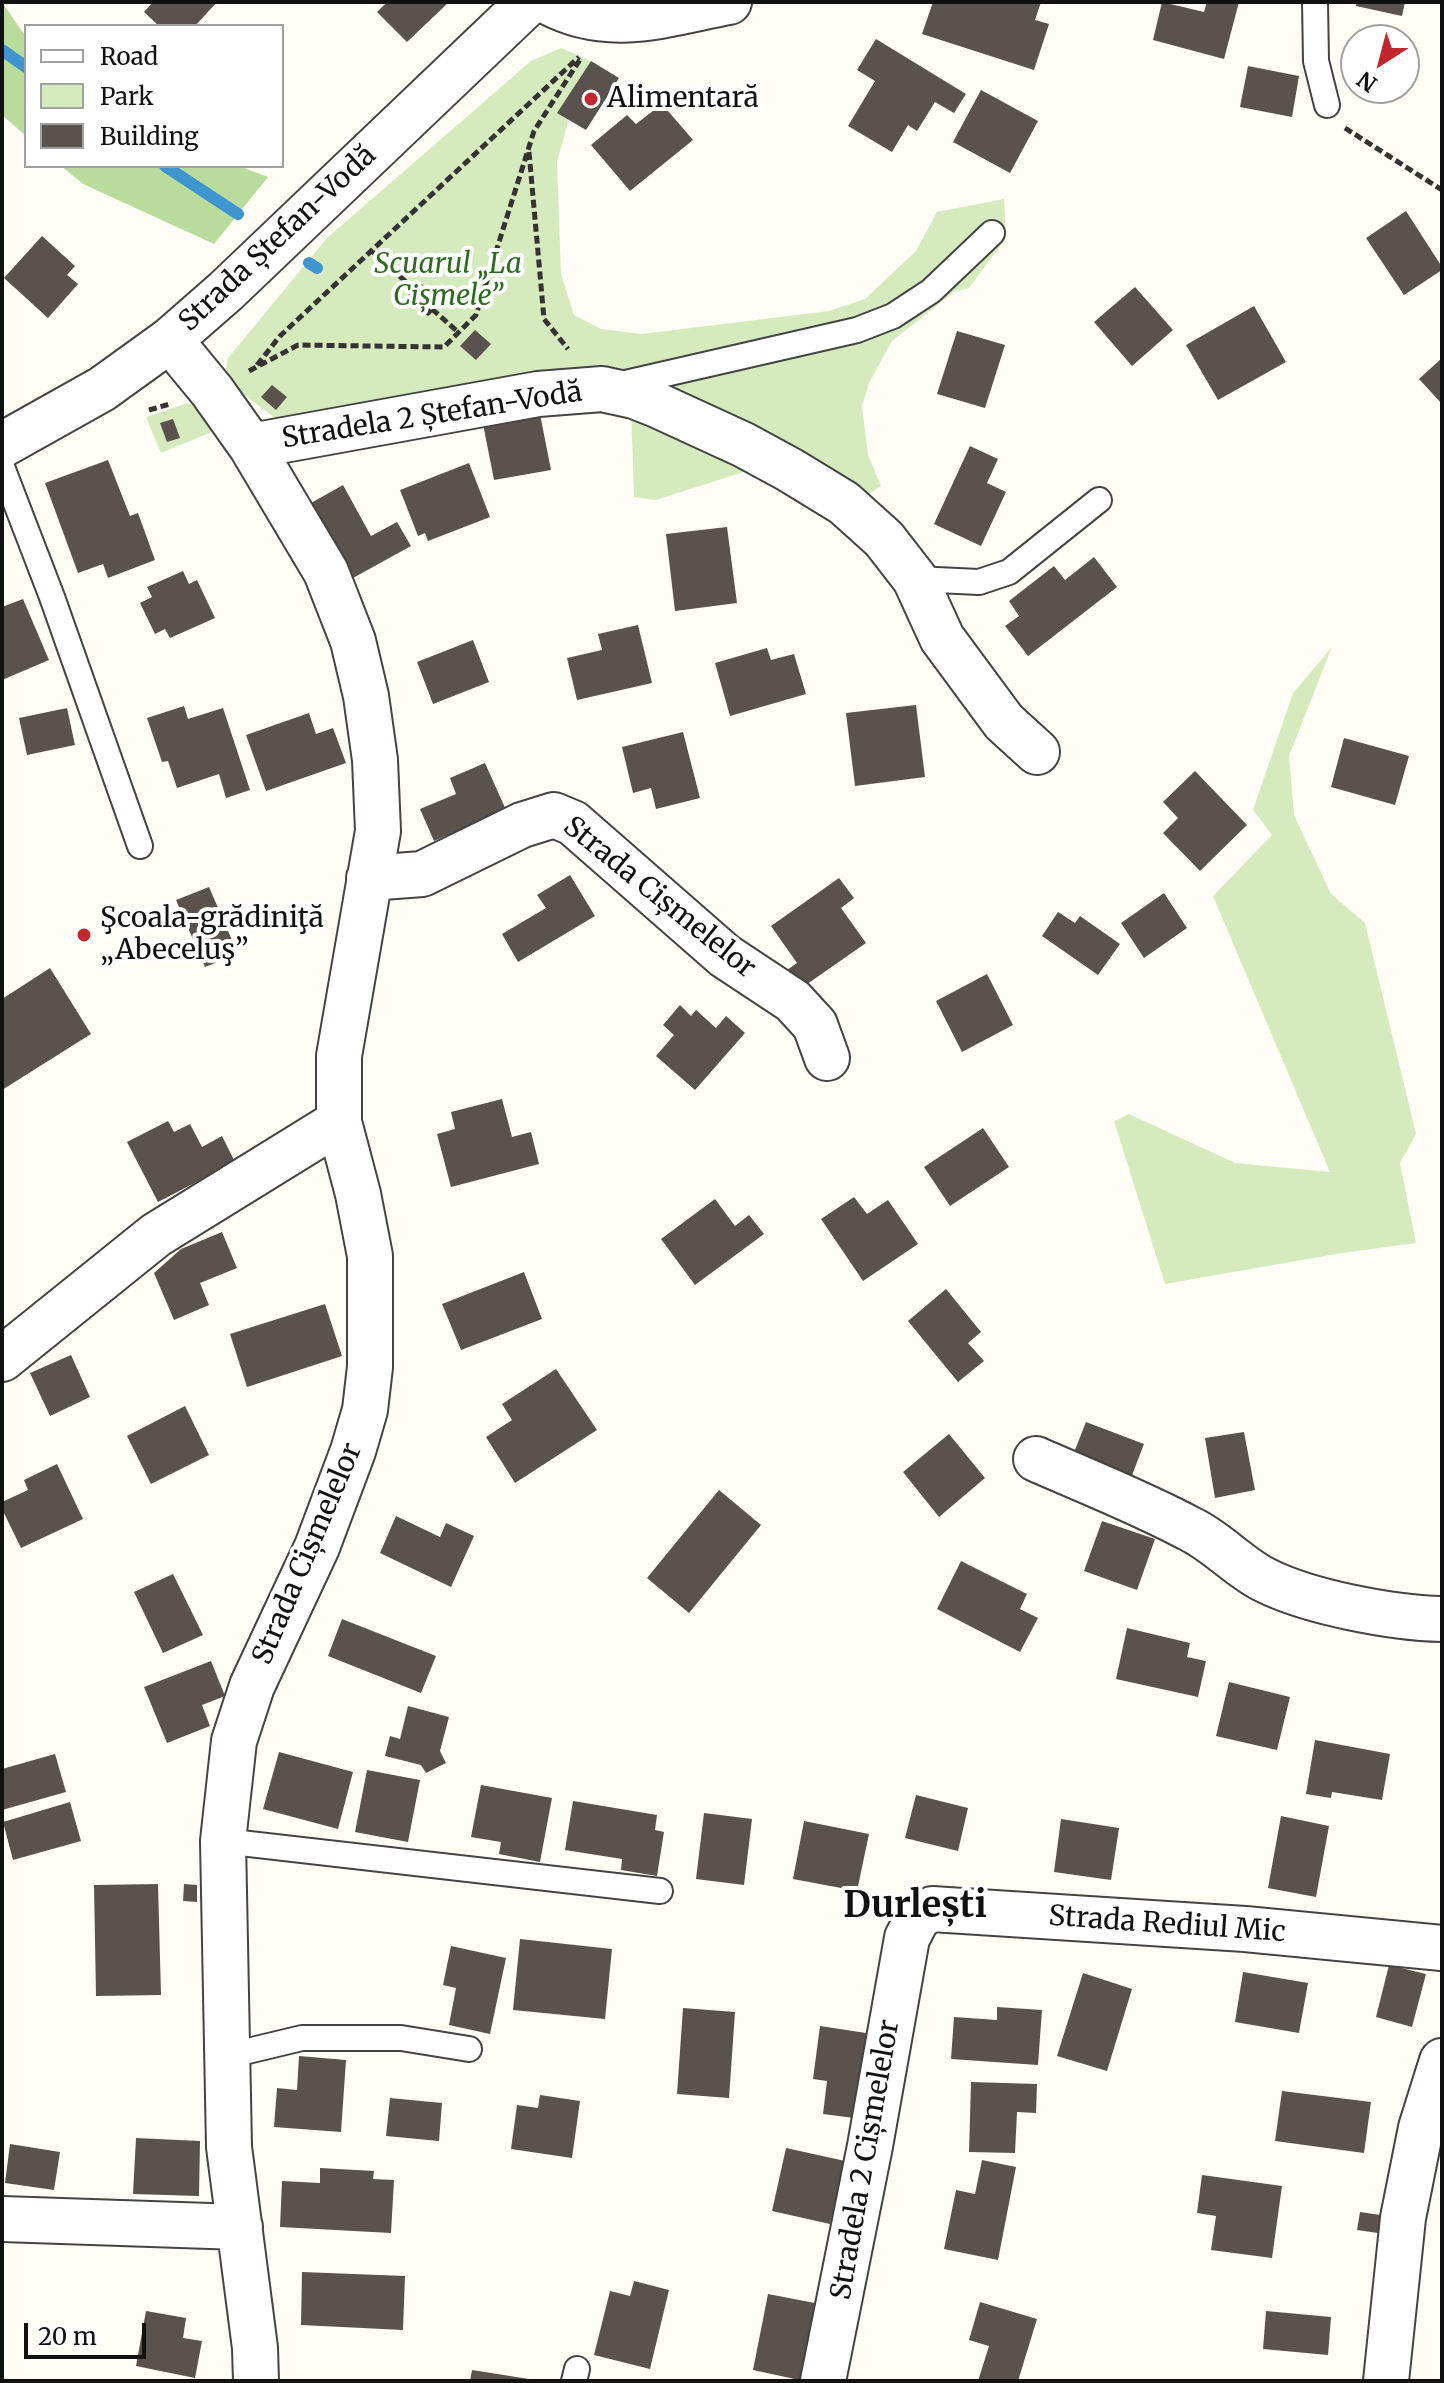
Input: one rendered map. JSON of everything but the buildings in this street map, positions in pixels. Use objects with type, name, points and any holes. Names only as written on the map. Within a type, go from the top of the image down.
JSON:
[{"type":"street","name":"Strada Ștefan-Vodă","points":[[2,445],[102,389],[170,340],[226,291],[529,2]]},
{"type":"street","points":[[548,2],[567,12],[602,20],[634,20],[729,2]]},
{"type":"street","name":"Strada Cișmelelor","points":[[170,340],[212,391],[251,446],[326,572],[353,641],[366,696],[375,760],[378,831],[339,1056],[339,1122],[370,1256],[370,1367],[365,1410],[317,1547],[252,1686],[234,1741],[223,1841],[229,2147],[255,2348],[256,2381]]},
{"type":"street","name":"Stradela 2 Ștefan-Vodă","points":[[251,446],[538,394],[602,389],[634,396],[685,416],[744,445],[844,503],[884,539],[915,579],[942,638],[1004,722],[1037,752]]},
{"type":"street","name":"Strada Cișmelelor","points":[[369,878],[422,874],[522,825],[554,815],[573,823],[725,956],[793,1001],[815,1025],[827,1058]]},
{"type":"street","points":[[2,1359],[156,1235],[339,1122]]},
{"type":"street","points":[[1036,1459],[1147,1507],[1196,1532],[1262,1579],[1319,1598],[1412,1618],[1442,1619]]},
{"type":"street","name":"Strada Rediul Mic","points":[[907,1938],[918,1917],[932,1909],[1245,1929],[1442,1948]]},
{"type":"street","name":"Stradela 2 Cișmelelor","points":[[823,2381],[907,1938]]},
{"type":"street","points":[[1386,2381],[1403,2218],[1421,2128],[1442,2061]]},
{"type":"street","points":[[2,2219],[240,2227]]},
{"type":"lane","points":[[1315,2],[1316,61],[1327,105]]},
{"type":"lane","points":[[602,389],[857,330],[893,316],[931,291],[992,233]]},
{"type":"lane","points":[[2,467],[52,597],[140,846]]},
{"type":"lane","points":[[915,579],[979,582],[1009,572],[1099,500]]},
{"type":"lane","points":[[223,1841],[660,1891]]},
{"type":"lane","points":[[227,2056],[302,2038],[401,2038],[469,2049]]},
{"type":"path","points":[[135,415],[212,391],[298,345],[444,347],[476,315],[534,131],[586,51],[280,336],[254,368]]},
{"type":"path","points":[[1327,105],[1334,119],[1353,134],[1442,190]]},
{"type":"path","points":[[529,147],[544,319],[602,389]]},
{"type":"path","points":[[373,252],[416,291]]},
{"type":"path","points":[[420,286],[439,301],[432,309],[428,313],[410,297],[420,286]]},
{"type":"path","points":[[432,309],[458,332]]},
{"type":"green space","points":[[2,2],[24,34],[24,134],[2,115]]},
{"type":"green space","name":"Scuarul „La Cișmele”","points":[[561,48],[591,61],[558,112],[569,119],[557,162],[561,274],[574,315],[601,329],[642,334],[829,311],[865,299],[916,251],[937,212],[1004,199],[1006,238],[969,288],[954,292],[892,341],[869,383],[862,406],[868,455],[881,486],[866,496],[648,387],[278,420],[238,390],[226,369],[228,358],[327,238],[531,61]]},
{"type":"green space","points":[[63,168],[244,168],[268,177],[214,244],[83,184]]},
{"type":"green space","points":[[188,403],[207,411],[221,428],[161,453],[146,417]]},
{"type":"green space","points":[[631,410],[750,470],[656,500],[634,497]]},
{"type":"green space","points":[[1332,647],[1289,756],[1294,815],[1331,894],[1365,923],[1416,1134],[1400,1163],[1416,1243],[1165,1284],[1114,1121],[1129,1114],[1235,1163],[1330,1172],[1213,896],[1272,835],[1253,810],[1293,693]]},
{"type":"waterway","points":[[2,50],[24,66]]},
{"type":"waterway","points":[[168,168],[238,214]]},
{"type":"waterway","points":[[309,263],[317,268]]},
{"type":"place","name":"Alimentară","points":[[591,99]]},
{"type":"place","name":"Şcoala-grădiniţă „Abeceluş”","points":[[84,935]]},
{"type":"district","name":"Durlești","points":[[915,1907]]}]
